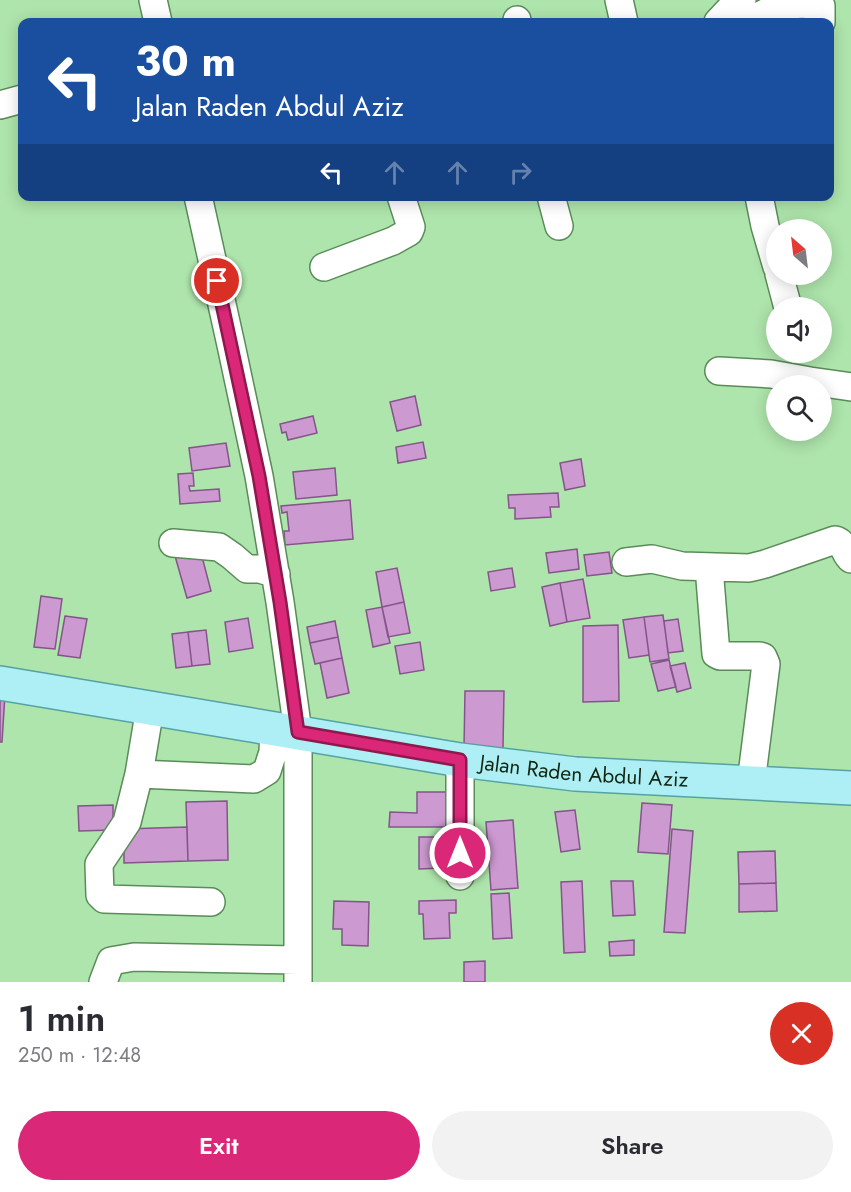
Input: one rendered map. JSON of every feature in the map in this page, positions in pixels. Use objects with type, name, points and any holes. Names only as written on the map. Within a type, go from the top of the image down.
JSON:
[{"type":"main road","name":"Jalan Raden Abdul Aziz","points":[[0,683],[460,760],[575,774],[851,788]]},
{"type":"street","points":[[153,0],[157,18]]},
{"type":"street","points":[[619,0],[623,18]]},
{"type":"street","points":[[721,18],[742,0]]},
{"type":"street","points":[[756,18],[781,6],[809,4],[821,10]]},
{"type":"street","points":[[0,105],[18,100]]},
{"type":"street","points":[[0,121],[18,116]]},
{"type":"street","points":[[103,982],[111,961],[134,957],[298,971],[276,574],[259,476],[199,201]]},
{"type":"street","points":[[324,267],[393,241],[409,232],[411,227],[403,201]]},
{"type":"street","points":[[552,201],[559,226]]},
{"type":"street","points":[[760,201],[766,229]]},
{"type":"street","points":[[719,371],[771,374],[851,387]]},
{"type":"street","points":[[626,562],[652,560],[682,566],[749,568],[835,540],[842,544],[851,559]]},
{"type":"street","points":[[173,543],[219,547],[247,569],[260,569],[276,574]]},
{"type":"street","points":[[709,567],[716,654],[720,656],[760,656],[766,664],[751,783]]},
{"type":"street","points":[[150,708],[139,774],[127,822],[99,864],[100,895],[104,899],[211,902]]},
{"type":"street","points":[[139,774],[254,779],[267,771],[273,752],[286,730]]},
{"type":"street","points":[[460,760],[460,876]]},
{"type":"building","points":[[415,396],[421,425],[397,431],[390,402]]},
{"type":"building","points":[[313,416],[317,433],[288,440],[286,432],[282,433],[280,424]]},
{"type":"building","points":[[423,442],[426,458],[398,463],[396,447]]},
{"type":"building","points":[[226,443],[230,466],[192,471],[189,448]]},
{"type":"building","points":[[581,459],[585,486],[565,490],[560,463]]},
{"type":"building","points":[[335,468],[337,495],[296,499],[293,472]]},
{"type":"building","points":[[193,473],[194,486],[189,486],[190,491],[219,489],[220,501],[180,504],[178,474]]},
{"type":"building","points":[[558,493],[559,507],[550,507],[551,517],[515,519],[515,508],[509,508],[508,495]]},
{"type":"building","points":[[350,500],[353,539],[285,545],[284,531],[289,531],[287,512],[282,513],[281,506]]},
{"type":"building","points":[[200,549],[211,591],[187,598],[175,556]]},
{"type":"building","points":[[577,549],[579,569],[549,573],[546,553]]},
{"type":"building","points":[[609,552],[612,573],[587,576],[584,555]]},
{"type":"building","points":[[397,568],[404,602],[382,607],[376,572]]},
{"type":"building","points":[[512,568],[515,587],[491,591],[488,572]]},
{"type":"building","points":[[583,579],[590,618],[567,622],[560,583]]},
{"type":"building","points":[[560,583],[567,622],[550,626],[542,587]]},
{"type":"building","points":[[41,596],[62,599],[55,649],[34,647]]},
{"type":"building","points":[[404,602],[410,633],[388,637],[382,607]]},
{"type":"building","points":[[382,607],[390,643],[373,647],[366,610]]},
{"type":"building","points":[[663,615],[669,659],[650,662],[644,617]]},
{"type":"building","points":[[65,616],[87,619],[80,658],[58,655]]},
{"type":"building","points":[[644,617],[649,655],[629,658],[623,620]]},
{"type":"building","points":[[248,618],[253,648],[229,652],[225,622]]},
{"type":"building","points":[[678,619],[683,651],[668,653],[664,621]]},
{"type":"building","points":[[335,621],[338,637],[310,643],[307,627]]},
{"type":"building","points":[[618,625],[619,701],[583,702],[583,626]]},
{"type":"building","points":[[206,630],[210,664],[192,666],[188,632]]},
{"type":"building","points":[[188,632],[192,666],[176,668],[172,634]]},
{"type":"building","points":[[338,637],[342,658],[315,664],[310,643]]},
{"type":"building","points":[[420,642],[424,670],[400,674],[395,646]]},
{"type":"building","points":[[342,658],[349,693],[327,698],[320,663]]},
{"type":"building","points":[[669,660],[676,687],[658,691],[651,664]]},
{"type":"building","points":[[685,663],[691,688],[677,692],[670,666]]},
{"type":"building","points":[[465,691],[504,691],[503,748],[464,747]]},
{"type":"building","points":[[0,694],[5,694],[2,742],[0,742]]},
{"type":"building","points":[[417,792],[446,792],[446,827],[389,827],[390,812],[417,813]]},
{"type":"building","points":[[227,801],[228,860],[188,861],[186,802]]},
{"type":"building","points":[[642,803],[672,805],[668,854],[638,852]]},
{"type":"building","points":[[113,805],[113,830],[79,831],[78,806]]},
{"type":"building","points":[[575,810],[580,849],[561,852],[555,812]]},
{"type":"building","points":[[513,820],[518,888],[491,890],[486,822]]},
{"type":"building","points":[[187,827],[188,861],[124,863],[124,829]]},
{"type":"building","points":[[672,829],[693,831],[685,933],[664,932]]},
{"type":"building","points":[[419,837],[435,837],[435,843],[442,842],[442,868],[419,869]]},
{"type":"building","points":[[775,851],[776,883],[739,884],[738,852]]},
{"type":"building","points":[[582,881],[585,952],[564,953],[561,882]]},
{"type":"building","points":[[611,881],[633,881],[635,915],[613,916]]},
{"type":"building","points":[[776,883],[777,911],[739,912],[739,884]]},
{"type":"building","points":[[509,893],[512,938],[493,939],[491,894]]},
{"type":"building","points":[[456,900],[456,913],[449,913],[450,938],[424,939],[423,914],[419,914],[419,901]]},
{"type":"building","points":[[334,901],[369,902],[368,946],[342,945],[342,929],[333,929]]},
{"type":"building","points":[[634,940],[634,955],[610,956],[609,942]]},
{"type":"building","points":[[485,961],[485,982],[464,982],[464,962]]},
{"type":"route","points":[[217,281],[259,476],[298,732],[460,760],[460,853]]}]
